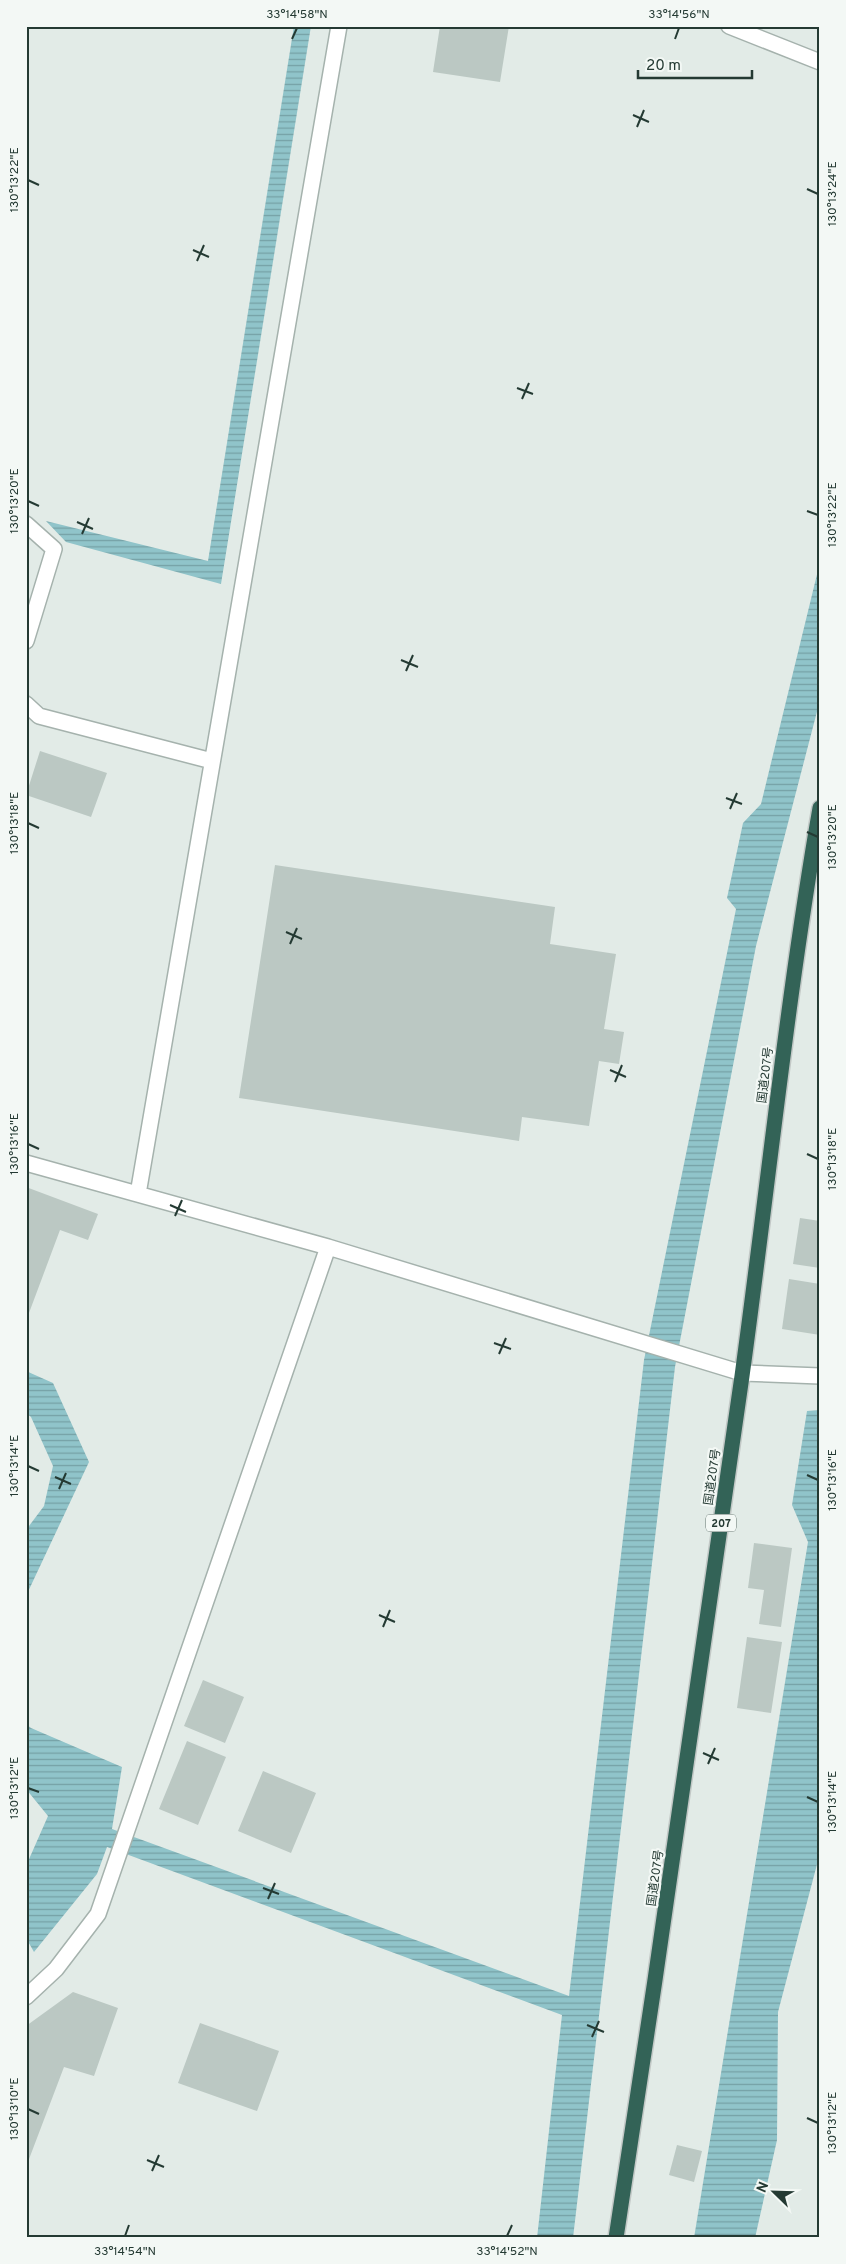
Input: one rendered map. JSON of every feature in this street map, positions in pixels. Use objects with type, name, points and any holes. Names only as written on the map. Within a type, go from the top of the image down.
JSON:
[{"type":"highway","name":"国道207号","points":[[616,2238],[654,1988],[742,1373],[797,942],[820,808]]},
{"type":"street","points":[[138,1194],[339,26]]},
{"type":"street","points":[[729,26],[820,62]]},
{"type":"street","points":[[26,524],[54,549],[26,641]]},
{"type":"street","points":[[26,704],[39,716],[212,761]]},
{"type":"street","points":[[26,1163],[328,1247],[742,1373],[820,1376]]},
{"type":"street","points":[[26,1997],[56,1969],[98,1914],[130,1826],[328,1247]]},
{"type":"water","points":[[294,26],[311,26],[221,584],[66,542],[46,521],[208,561]]},
{"type":"water","points":[[820,562],[820,700],[756,946],[675,1367],[573,2238],[537,2238],[562,2015],[107,1847],[97,1874],[34,1952],[26,1938],[26,1866],[48,1816],[26,1789],[26,1724],[31,1728],[122,1767],[112,1829],[569,1996],[644,1360],[736,909],[727,898],[743,823],[761,804]]},
{"type":"water","points":[[26,1371],[53,1383],[89,1462],[26,1596],[26,1530],[44,1506],[53,1466],[31,1417],[26,1413]]},
{"type":"water","points":[[820,1410],[820,1853],[778,2012],[777,2140],[755,2238],[694,2238],[808,1542],[792,1505],[807,1411]]},
{"type":"building","points":[[440,26],[509,26],[500,82],[433,72]]},
{"type":"building","points":[[40,751],[107,773],[91,817],[26,795]]},
{"type":"building","points":[[275,865],[555,907],[550,944],[616,954],[604,1029],[624,1032],[619,1064],[599,1061],[589,1126],[522,1117],[519,1141],[239,1098]]},
{"type":"building","points":[[26,1187],[98,1214],[88,1240],[60,1230],[26,1321]]},
{"type":"building","points":[[800,1218],[820,1221],[820,1268],[793,1264]]},
{"type":"building","points":[[789,1279],[820,1284],[820,1335],[782,1329]]},
{"type":"building","points":[[754,1543],[792,1548],[781,1627],[759,1624],[764,1590],[748,1588]]},
{"type":"building","points":[[747,1637],[782,1642],[771,1713],[737,1708]]},
{"type":"building","points":[[203,1680],[244,1697],[225,1743],[184,1726]]},
{"type":"building","points":[[187,1741],[226,1757],[198,1825],[159,1809]]},
{"type":"building","points":[[263,1771],[316,1793],[291,1853],[238,1831]]},
{"type":"building","points":[[73,1992],[118,2008],[94,2076],[64,2067],[26,2167],[26,2026]]},
{"type":"building","points":[[200,2023],[279,2051],[257,2111],[178,2083]]},
{"type":"building","points":[[677,2145],[702,2151],[694,2182],[669,2175]]}]
